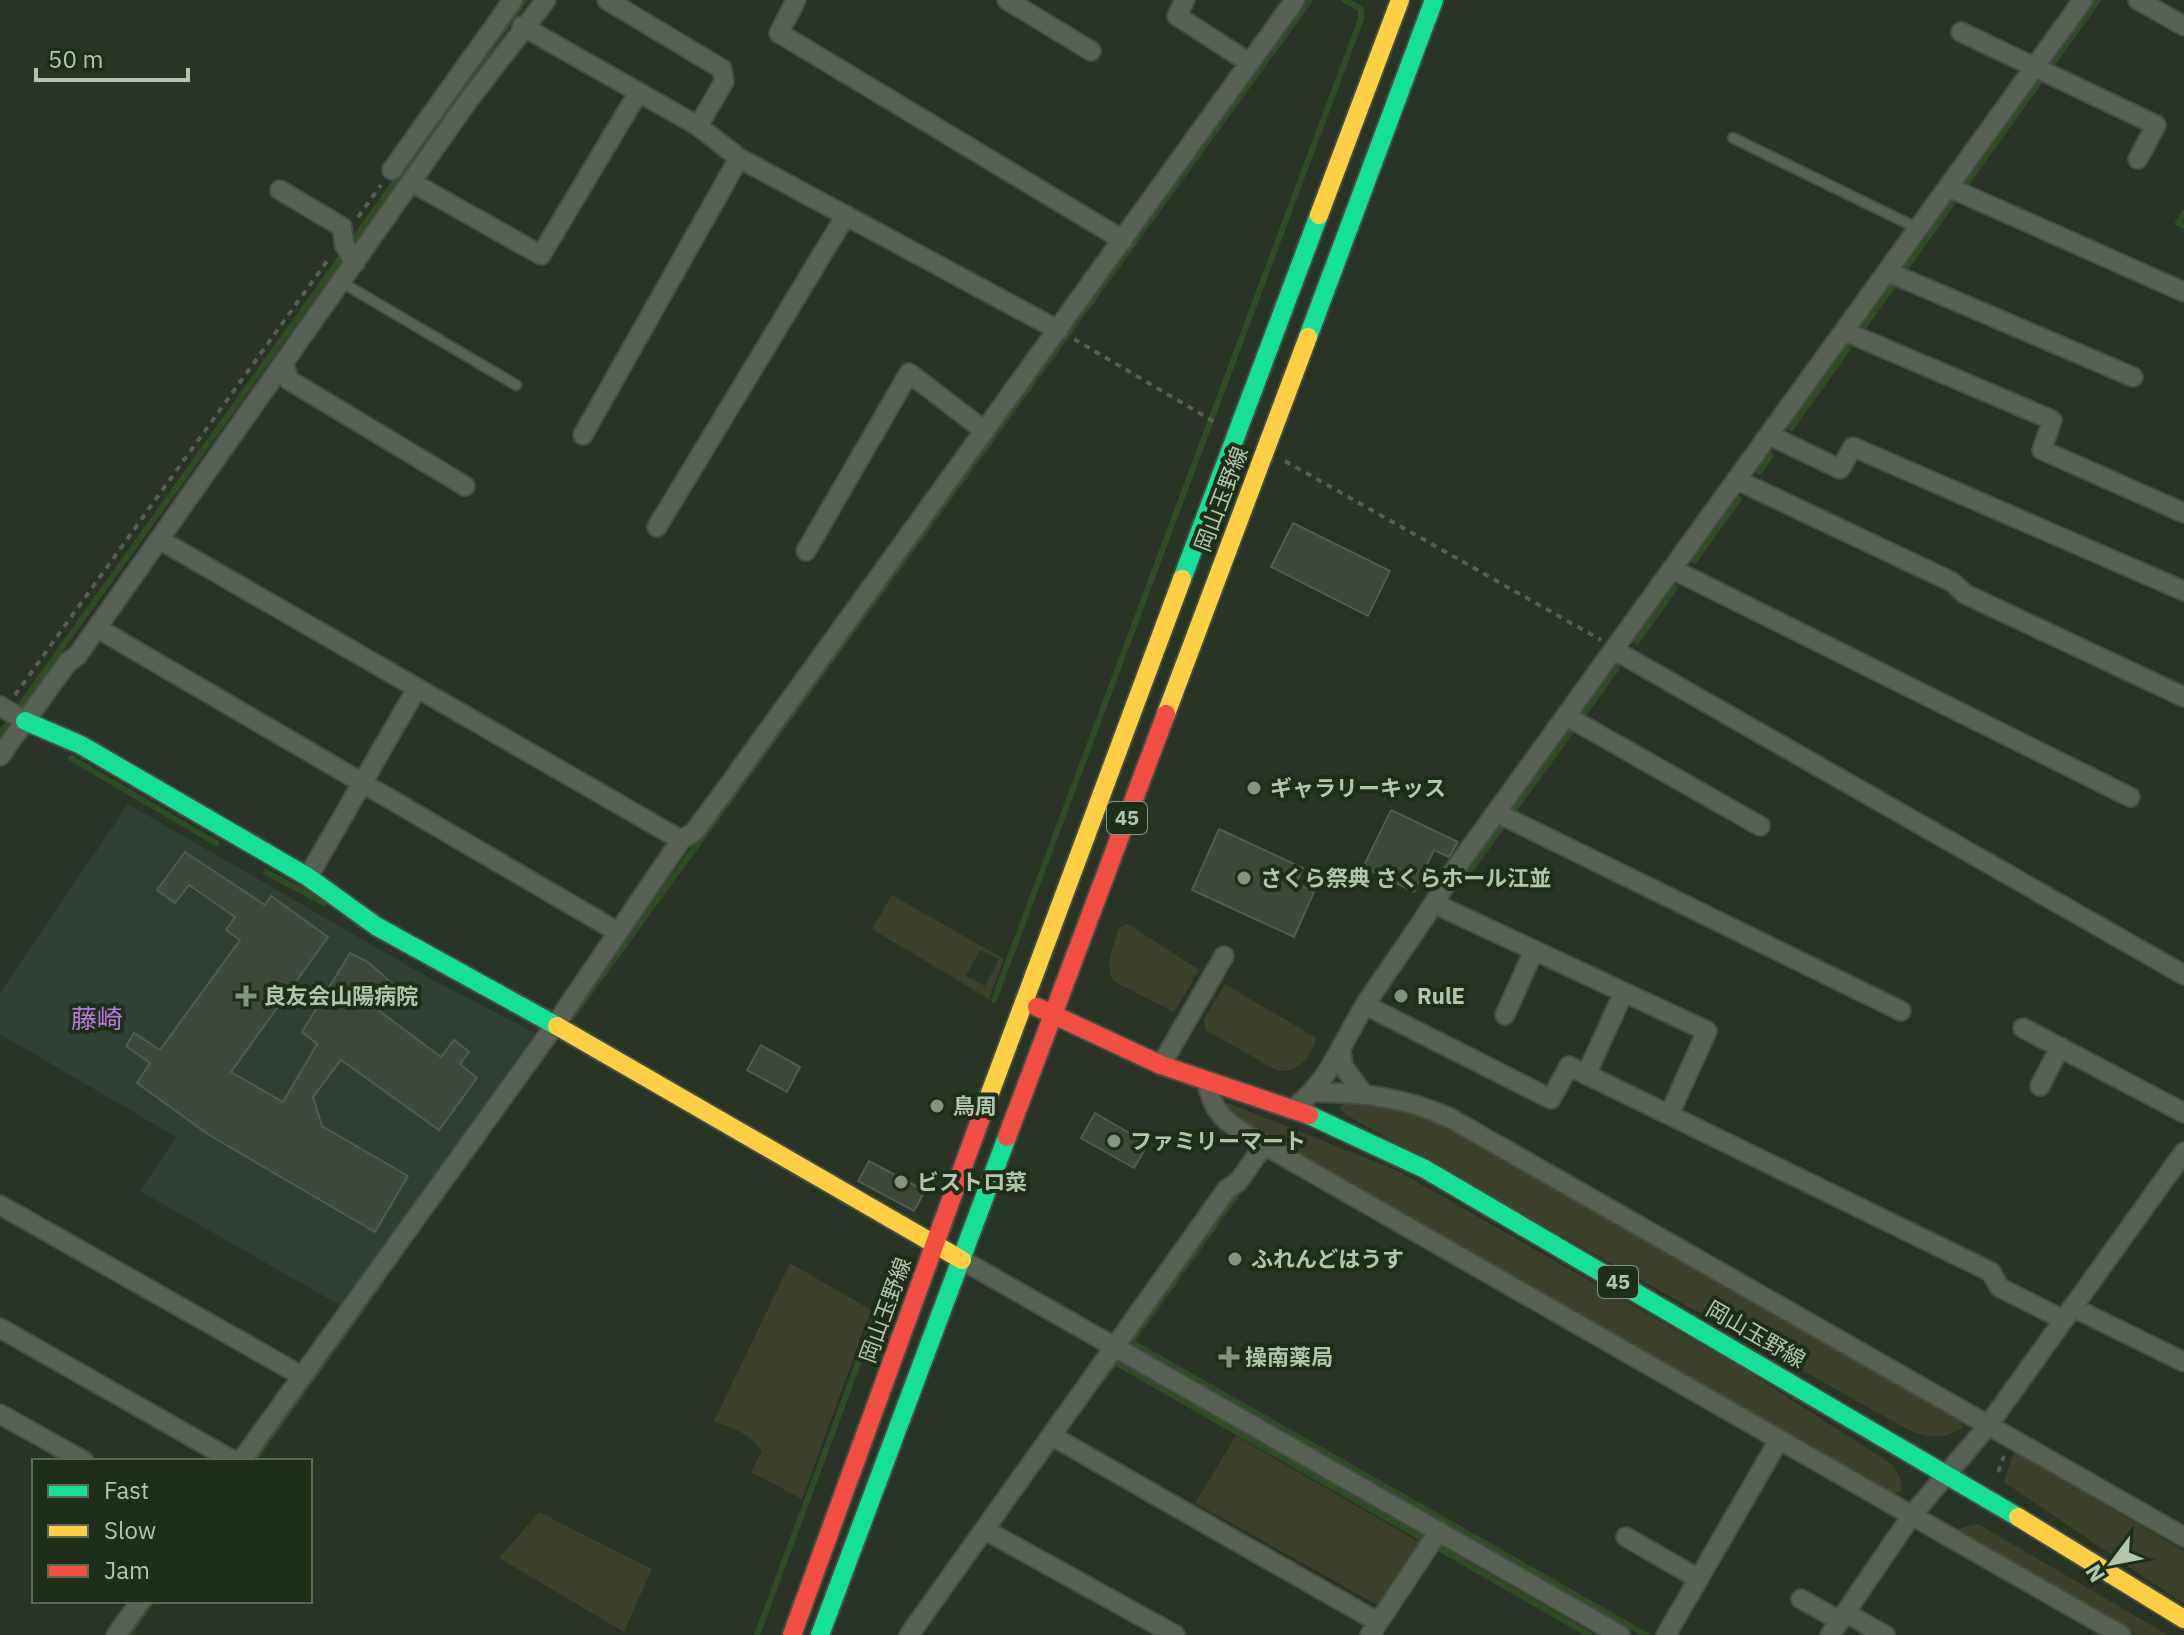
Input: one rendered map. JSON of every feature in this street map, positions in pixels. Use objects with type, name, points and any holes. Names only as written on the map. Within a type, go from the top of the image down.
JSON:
[{"type":"main road","name":"岡山玉野線","points":[[792,1635],[1236,434],[1400,0]]},
{"type":"main road","name":"岡山玉野線","points":[[820,1635],[1434,0]]},
{"type":"main road","points":[[11,713],[81,745],[308,877],[376,926],[555,1025],[962,1260]]},
{"type":"main road","name":"岡山玉野線","points":[[1025,1002],[1161,1065],[1293,1109],[1425,1169],[1946,1472],[2184,1619]]},
{"type":"street","points":[[392,170],[513,0]]},
{"type":"street","points":[[348,250],[411,182],[522,26],[546,0]]},
{"type":"street","points":[[607,0],[722,69],[724,82],[698,126]]},
{"type":"street","points":[[796,0],[779,33],[1123,240]]},
{"type":"street","points":[[1007,0],[1091,51]]},
{"type":"street","points":[[1185,0],[1177,16],[1250,63]]},
{"type":"street","points":[[242,1459],[555,1025],[681,840],[694,832],[985,431],[1064,334],[1123,240],[1295,0]]},
{"type":"street","points":[[1293,1109],[1315,1092],[1365,1005],[1435,904],[1453,872],[1506,817],[1575,721],[1616,651],[1674,570],[1771,436],[1852,335],[1895,275],[1919,229],[1955,190],[2042,70],[2083,0]]},
{"type":"street","points":[[2138,0],[2184,26]]},
{"type":"street","points":[[522,26],[698,126],[739,158],[1064,334]]},
{"type":"street","points":[[1961,32],[2156,125],[2138,159]]},
{"type":"street","points":[[411,182],[541,255],[638,93]]},
{"type":"street","points":[[583,435],[739,158]]},
{"type":"street","points":[[0,756],[11,713],[97,628],[341,282],[348,250],[342,227],[280,190]]},
{"type":"street","points":[[1955,190],[2184,292]]},
{"type":"street","points":[[657,527],[846,215]]},
{"type":"street","points":[[1895,275],[2133,377]]},
{"type":"street","points":[[1852,335],[2052,420],[2042,450],[2184,513]]},
{"type":"street","points":[[284,364],[289,380],[465,486]]},
{"type":"street","points":[[806,551],[909,373],[985,431]]},
{"type":"street","points":[[1771,436],[1840,469],[1853,447],[2184,591]]},
{"type":"street","points":[[1739,481],[1952,582],[1965,594],[2184,697]]},
{"type":"street","points":[[160,540],[681,840]]},
{"type":"street","points":[[1674,570],[2130,797]]},
{"type":"street","points":[[97,628],[618,932]]},
{"type":"street","points":[[1616,651],[2184,975]]},
{"type":"street","points":[[308,877],[417,688]]},
{"type":"street","points":[[1575,721],[1760,826]]},
{"type":"street","points":[[1506,817],[1901,1011]]},
{"type":"street","points":[[1435,904],[1707,1031],[1669,1115]]},
{"type":"street","points":[[1505,1015],[1534,950]]},
{"type":"street","points":[[1161,1065],[1224,956]]},
{"type":"street","points":[[1586,1075],[1624,992]]},
{"type":"street","points":[[1365,1005],[1551,1099],[1569,1066],[1991,1272],[1999,1287],[2184,1362]]},
{"type":"street","points":[[2023,1028],[2184,1113]]},
{"type":"street","points":[[2040,1086],[2060,1047]]},
{"type":"street","points":[[1341,1051],[1343,1066],[1363,1093]]},
{"type":"street","points":[[1207,1081],[1210,1101],[1219,1116],[1264,1145],[2121,1635]]},
{"type":"street","points":[[1315,1092],[1363,1093],[1424,1106],[1450,1118],[2184,1537]]},
{"type":"street","points":[[909,1635],[1058,1439],[1227,1189],[1238,1182],[1264,1145]]},
{"type":"street","points":[[1839,1623],[1912,1515],[1987,1427],[2184,1152]]},
{"type":"street","points":[[0,1205],[302,1376]]},
{"type":"street","points":[[962,1260],[1121,1350],[1434,1539],[1620,1635]]},
{"type":"street","points":[[0,1328],[230,1459]]},
{"type":"street","points":[[0,1414],[80,1459]]},
{"type":"street","points":[[1058,1439],[1374,1628],[1434,1539]]},
{"type":"street","points":[[1666,1635],[1779,1440]]},
{"type":"street","points":[[989,1532],[1175,1635]]},
{"type":"street","points":[[1626,1537],[1699,1579]]},
{"type":"street","points":[[1801,1599],[1839,1623],[1885,1635]]},
{"type":"street","points":[[116,1635],[140,1603]]},
{"type":"lane","points":[[1733,138],[1919,229]]},
{"type":"lane","points":[[341,282],[516,385]]},
{"type":"path","points":[[11,713],[348,250],[392,170]]},
{"type":"path","points":[[1064,334],[1236,434]]},
{"type":"path","points":[[1265,450],[1616,651]]},
{"type":"path","points":[[1998,1472],[2008,1447]]},
{"type":"shaded area","points":[[128,804],[429,978],[535,1033],[341,1306],[140,1191],[176,1137],[0,1034],[0,993]]},
{"type":"shaded area","points":[[892,895],[1004,959],[989,999],[872,929]],"holes":[[[980,950],[999,959],[985,986],[966,976]]]},
{"type":"shaded area","points":[[1128,924],[1199,970],[1174,1012],[1113,981],[1109,968],[1111,955],[1119,928]]},
{"type":"shaded area","points":[[1225,984],[1316,1038],[1307,1058],[1290,1070],[1276,1070],[1206,1030],[1204,1020]]},
{"type":"shaded area","points":[[1349,1101],[1411,1112],[1451,1127],[1961,1420],[1962,1428],[1934,1437],[1905,1428],[1346,1115],[1339,1107]]},
{"type":"shaded area","points":[[1226,1102],[1396,1170],[1744,1369],[1893,1465],[1902,1491],[1891,1495],[1350,1186],[1223,1108]]},
{"type":"shaded area","points":[[790,1263],[871,1310],[802,1499],[751,1472],[762,1451],[747,1436],[714,1421]]},
{"type":"shaded area","points":[[1236,1436],[1421,1543],[1379,1606],[1195,1503]]},
{"type":"shaded area","points":[[2014,1452],[2184,1551],[2184,1604],[2004,1482]]},
{"type":"shaded area","points":[[539,1512],[652,1569],[624,1632],[499,1558]]},
{"type":"shaded area","points":[[1978,1524],[2168,1635],[2137,1635],[1953,1530]]},
{"type":"building","points":[[1293,523],[1390,571],[1368,616],[1271,567]]},
{"type":"building","points":[[1391,810],[1458,842],[1449,857],[1434,850],[1414,892],[1363,867]]},
{"type":"building","points":[[1219,829],[1303,868],[1296,883],[1314,892],[1294,937],[1192,890]]},
{"type":"building","points":[[185,852],[265,905],[271,896],[328,937],[231,1072],[283,1102],[317,1044],[302,1032],[350,953],[368,962],[393,984],[374,1007],[441,1057],[454,1040],[469,1052],[460,1064],[477,1078],[439,1130],[341,1060],[313,1097],[322,1126],[408,1176],[375,1232],[209,1135],[137,1083],[150,1063],[126,1046],[134,1033],[160,1050],[240,940],[226,930],[235,917],[189,885],[175,903],[157,890]]},
{"type":"building","points":[[761,1045],[800,1067],[787,1092],[747,1070]]},
{"type":"building","points":[[1095,1113],[1148,1144],[1134,1168],[1081,1138]]},
{"type":"building","points":[[869,1161],[925,1191],[914,1211],[858,1181]]},
{"type":"waterway","points":[[0,734],[525,0]]},
{"type":"waterway","points":[[572,1017],[1310,0]]},
{"type":"waterway","points":[[994,1000],[1361,19],[1361,9],[1344,0]]},
{"type":"waterway","points":[[1791,428],[2098,0]]},
{"type":"waterway","points":[[2184,213],[2178,223],[2184,226]]},
{"type":"waterway","points":[[1759,472],[1771,455]]},
{"type":"waterway","points":[[1694,561],[1739,499]]},
{"type":"waterway","points":[[1637,641],[1675,588]]},
{"type":"waterway","points":[[1466,876],[1617,668]]},
{"type":"waterway","points":[[71,758],[216,843]]},
{"type":"waterway","points":[[266,872],[324,903]]},
{"type":"waterway","points":[[1131,1342],[1237,1194]]},
{"type":"waterway","points":[[254,1459],[381,1282]]},
{"type":"waterway","points":[[757,1635],[883,1296]]},
{"type":"waterway","points":[[1131,1342],[1646,1635]]},
{"type":"waterway","points":[[1097,1386],[1117,1360]]},
{"type":"waterway","points":[[1115,1362],[1590,1635]]},
{"type":"waterway","points":[[128,1635],[151,1603]]},
{"type":"traffic: fast","points":[[1308,337],[1434,0]]},
{"type":"traffic: fast","points":[[1182,579],[1319,215]]},
{"type":"traffic: fast","points":[[25,721],[81,745],[308,877],[376,926],[557,1026]]},
{"type":"traffic: fast","points":[[1309,1115],[1425,1169],[2018,1517]]},
{"type":"traffic: fast","points":[[820,1635],[1007,1137]]},
{"type":"traffic: slow","points":[[1319,215],[1400,0]]},
{"type":"traffic: slow","points":[[1166,714],[1308,337]]},
{"type":"traffic: slow","points":[[983,1112],[1182,579]]},
{"type":"traffic: slow","points":[[557,1026],[962,1260]]},
{"type":"traffic: slow","points":[[2018,1517],[2184,1619]]},
{"type":"traffic: jam","points":[[1007,1137],[1166,714]]},
{"type":"traffic: jam","points":[[1037,1007],[1161,1065],[1309,1115]]},
{"type":"traffic: jam","points":[[792,1635],[983,1112]]},
{"type":"place","name":"ギャラリーキッス","points":[[1254,788]]},
{"type":"place","name":"さくら祭典 さくらホール江並","points":[[1244,878]]},
{"type":"place","name":"良友会山陽病院","points":[[246,996]]},
{"type":"place","name":"RulE","points":[[1401,996]]},
{"type":"place","name":"鳥周","points":[[937,1106]]},
{"type":"place","name":"ファミリーマート","points":[[1114,1141]]},
{"type":"place","name":"ビストロ菜","points":[[901,1182]]},
{"type":"place","name":"ふれんどはうす","points":[[1235,1259]]},
{"type":"place","name":"操南薬局","points":[[1229,1357]]},
{"type":"district","name":"藤崎","points":[[97,1019]]}]
